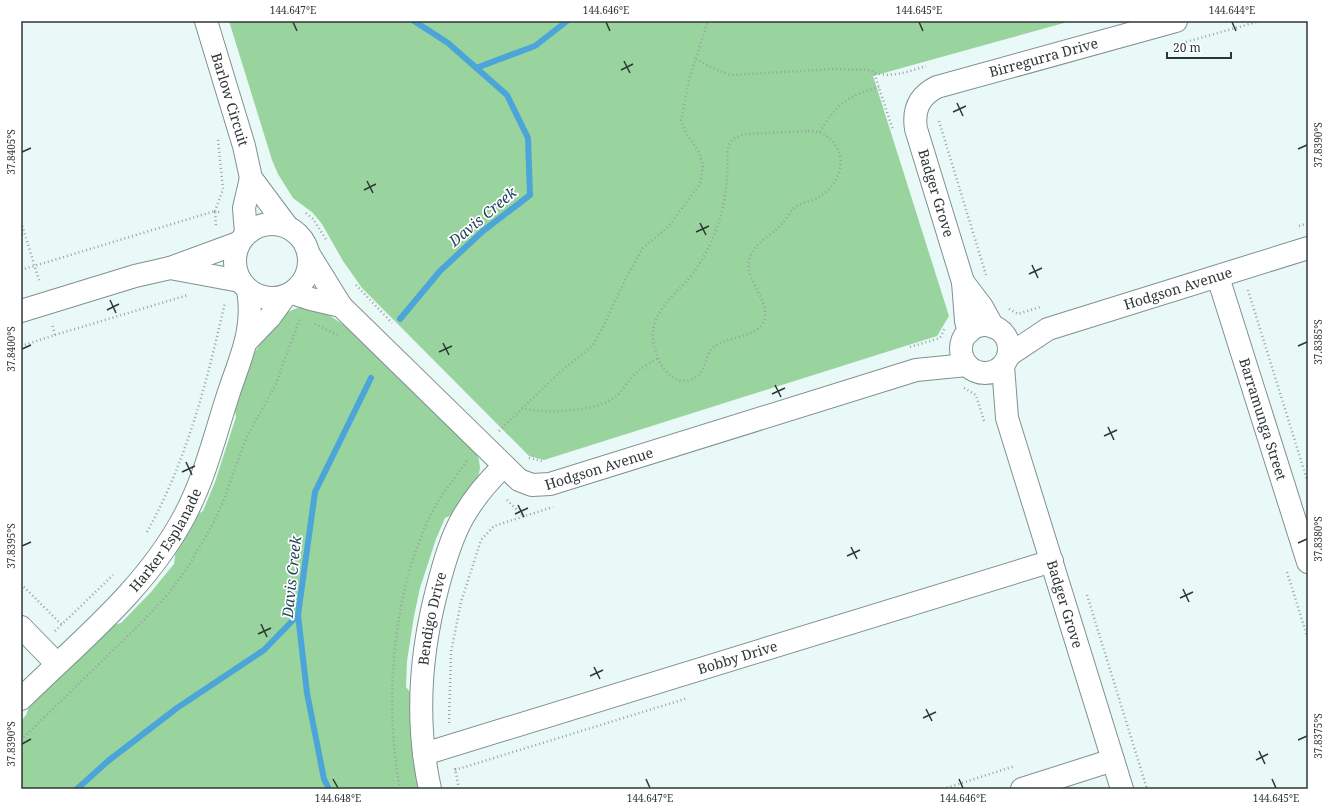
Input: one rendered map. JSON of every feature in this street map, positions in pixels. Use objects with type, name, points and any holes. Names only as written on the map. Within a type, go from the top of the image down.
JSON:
[{"type":"street","name":"Barlow Circuit","points":[[206,21],[244,146],[251,178],[286,225]]},
{"type":"street","name":"Birregurra Drive","points":[[918,104],[929,91],[937,87],[1176,21]]},
{"type":"street","name":"Badger Grove","points":[[918,104],[915,112],[916,130],[963,282],[966,335]]},
{"type":"street","name":"Barlow Circuit","points":[[242,238],[244,208],[251,178]]},
{"type":"street","points":[[22,308],[135,276],[170,268],[242,238],[254,227],[263,224],[286,225],[301,236],[310,256],[306,278],[288,295]]},
{"type":"street","points":[[242,238],[235,264],[244,286]]},
{"type":"street","name":"Hodgson Avenue","points":[[996,328],[1048,329],[1308,248]]},
{"type":"street","name":"Hodgson Avenue","points":[[310,256],[341,306],[484,444],[504,466],[519,480],[526,484],[541,486],[550,484],[916,370],[973,369]]},
{"type":"street","points":[[170,268],[244,286],[267,298],[288,295],[341,306]]},
{"type":"street","name":"Barramunga Street","points":[[1218,276],[1308,562]]},
{"type":"street","name":"Badger Grove","points":[[963,282],[996,328]]},
{"type":"street","name":"Harker Esplanade","points":[[21,699],[138,584],[172,538],[196,491],[234,374],[247,341],[251,307],[244,286]]},
{"type":"street","name":"Harker Esplanade","points":[[247,341],[270,317],[288,295]]},
{"type":"street","points":[[980,326],[996,328],[1008,341],[1006,360],[992,372],[973,369],[961,353],[966,335],[980,326]]},
{"type":"street","name":"Hodgson Avenue","points":[[1006,360],[1048,329]]},
{"type":"street","name":"Hodgson Avenue","points":[[916,370],[966,335]]},
{"type":"street","name":"Badger Grove","points":[[1006,360],[1007,418],[1122,789]]},
{"type":"street","name":"Badger Grove","points":[[973,369],[1007,418]]},
{"type":"street","name":"Bendigo Drive","points":[[430,789],[424,754],[421,705],[424,652],[428,622],[442,571],[462,519],[478,494],[504,466]]},
{"type":"street","name":"Bobby Drive","points":[[424,754],[1052,561]]},
{"type":"street","points":[[21,627],[57,664]]},
{"type":"street","points":[[1022,789],[1113,760]]},
{"type":"path","points":[[400,789],[393,742],[392,675],[403,602],[413,564],[430,517],[442,495],[467,461],[521,408],[592,345],[604,325],[625,280],[643,248],[669,226],[700,184],[703,166],[699,152],[686,133],[681,120],[696,59],[708,21]]},
{"type":"path","points":[[1185,42],[1260,21]]},
{"type":"path","points":[[696,59],[712,68],[732,75],[834,69],[866,69],[874,73],[893,131]]},
{"type":"path","points":[[820,132],[830,116],[842,103],[858,93],[879,87]]},
{"type":"path","points":[[938,120],[988,279]]},
{"type":"path","points":[[808,131],[820,132],[830,140],[839,153],[841,166],[835,181],[824,195],[796,206],[777,230],[755,248],[750,255],[748,269],[764,304],[765,317],[763,323],[750,333],[719,343],[711,348],[702,370],[693,378],[682,381],[673,378],[664,370],[658,358],[652,335],[654,324],[664,305],[697,267],[713,238],[724,201],[728,150],[731,141],[744,134],[808,131]]},
{"type":"path","points":[[304,212],[313,219],[330,246]]},
{"type":"path","points":[[1293,228],[1308,223]]},
{"type":"path","points":[[351,280],[394,324]]},
{"type":"path","points":[[1248,290],[1308,483]]},
{"type":"path","points":[[55,335],[189,295],[196,296]]},
{"type":"path","points":[[146,534],[172,485],[181,461],[208,372],[225,302]]},
{"type":"path","points":[[1006,308],[1018,314],[1048,304]]},
{"type":"path","points":[[909,348],[940,338],[948,324]]},
{"type":"path","points":[[521,408],[538,412],[556,412],[605,402],[616,397],[634,374],[658,358]]},
{"type":"path","points":[[494,425],[505,436]]},
{"type":"path","points":[[527,458],[545,462]]},
{"type":"path","points":[[459,789],[451,746],[449,696],[451,652],[461,602],[481,540],[494,526],[554,507]]},
{"type":"path","points":[[39,646],[117,570]]},
{"type":"path","points":[[1287,570],[1308,639]]},
{"type":"path","points":[[21,584],[62,625]]},
{"type":"green space","points":[[229,21],[1071,21],[873,76],[949,316],[937,336],[544,460],[529,456],[362,288],[343,261],[322,224],[313,213],[293,198],[278,174],[272,160]]},
{"type":"green space","points":[[300,307],[326,313],[357,334],[474,449],[479,460],[480,468],[478,479],[456,513],[445,518],[436,539],[420,588],[414,616],[407,661],[406,687],[413,696],[422,789],[21,789],[21,721],[26,715],[31,702],[109,626],[121,623],[151,592],[174,564],[176,548],[193,517],[203,511],[215,482],[236,417],[234,403],[251,359],[267,332],[287,312]]},
{"type":"waterway","name":"Davis Creek","points":[[400,319],[440,271],[483,231],[530,195],[528,138],[507,95],[448,43],[414,21]]},
{"type":"waterway","points":[[476,68],[535,46],[567,21]]},
{"type":"waterway","name":"Davis Creek","points":[[329,789],[324,779],[307,693],[298,615],[315,492],[371,378]]},
{"type":"waterway","points":[[77,789],[108,761],[177,708],[264,650],[298,615]]}]
